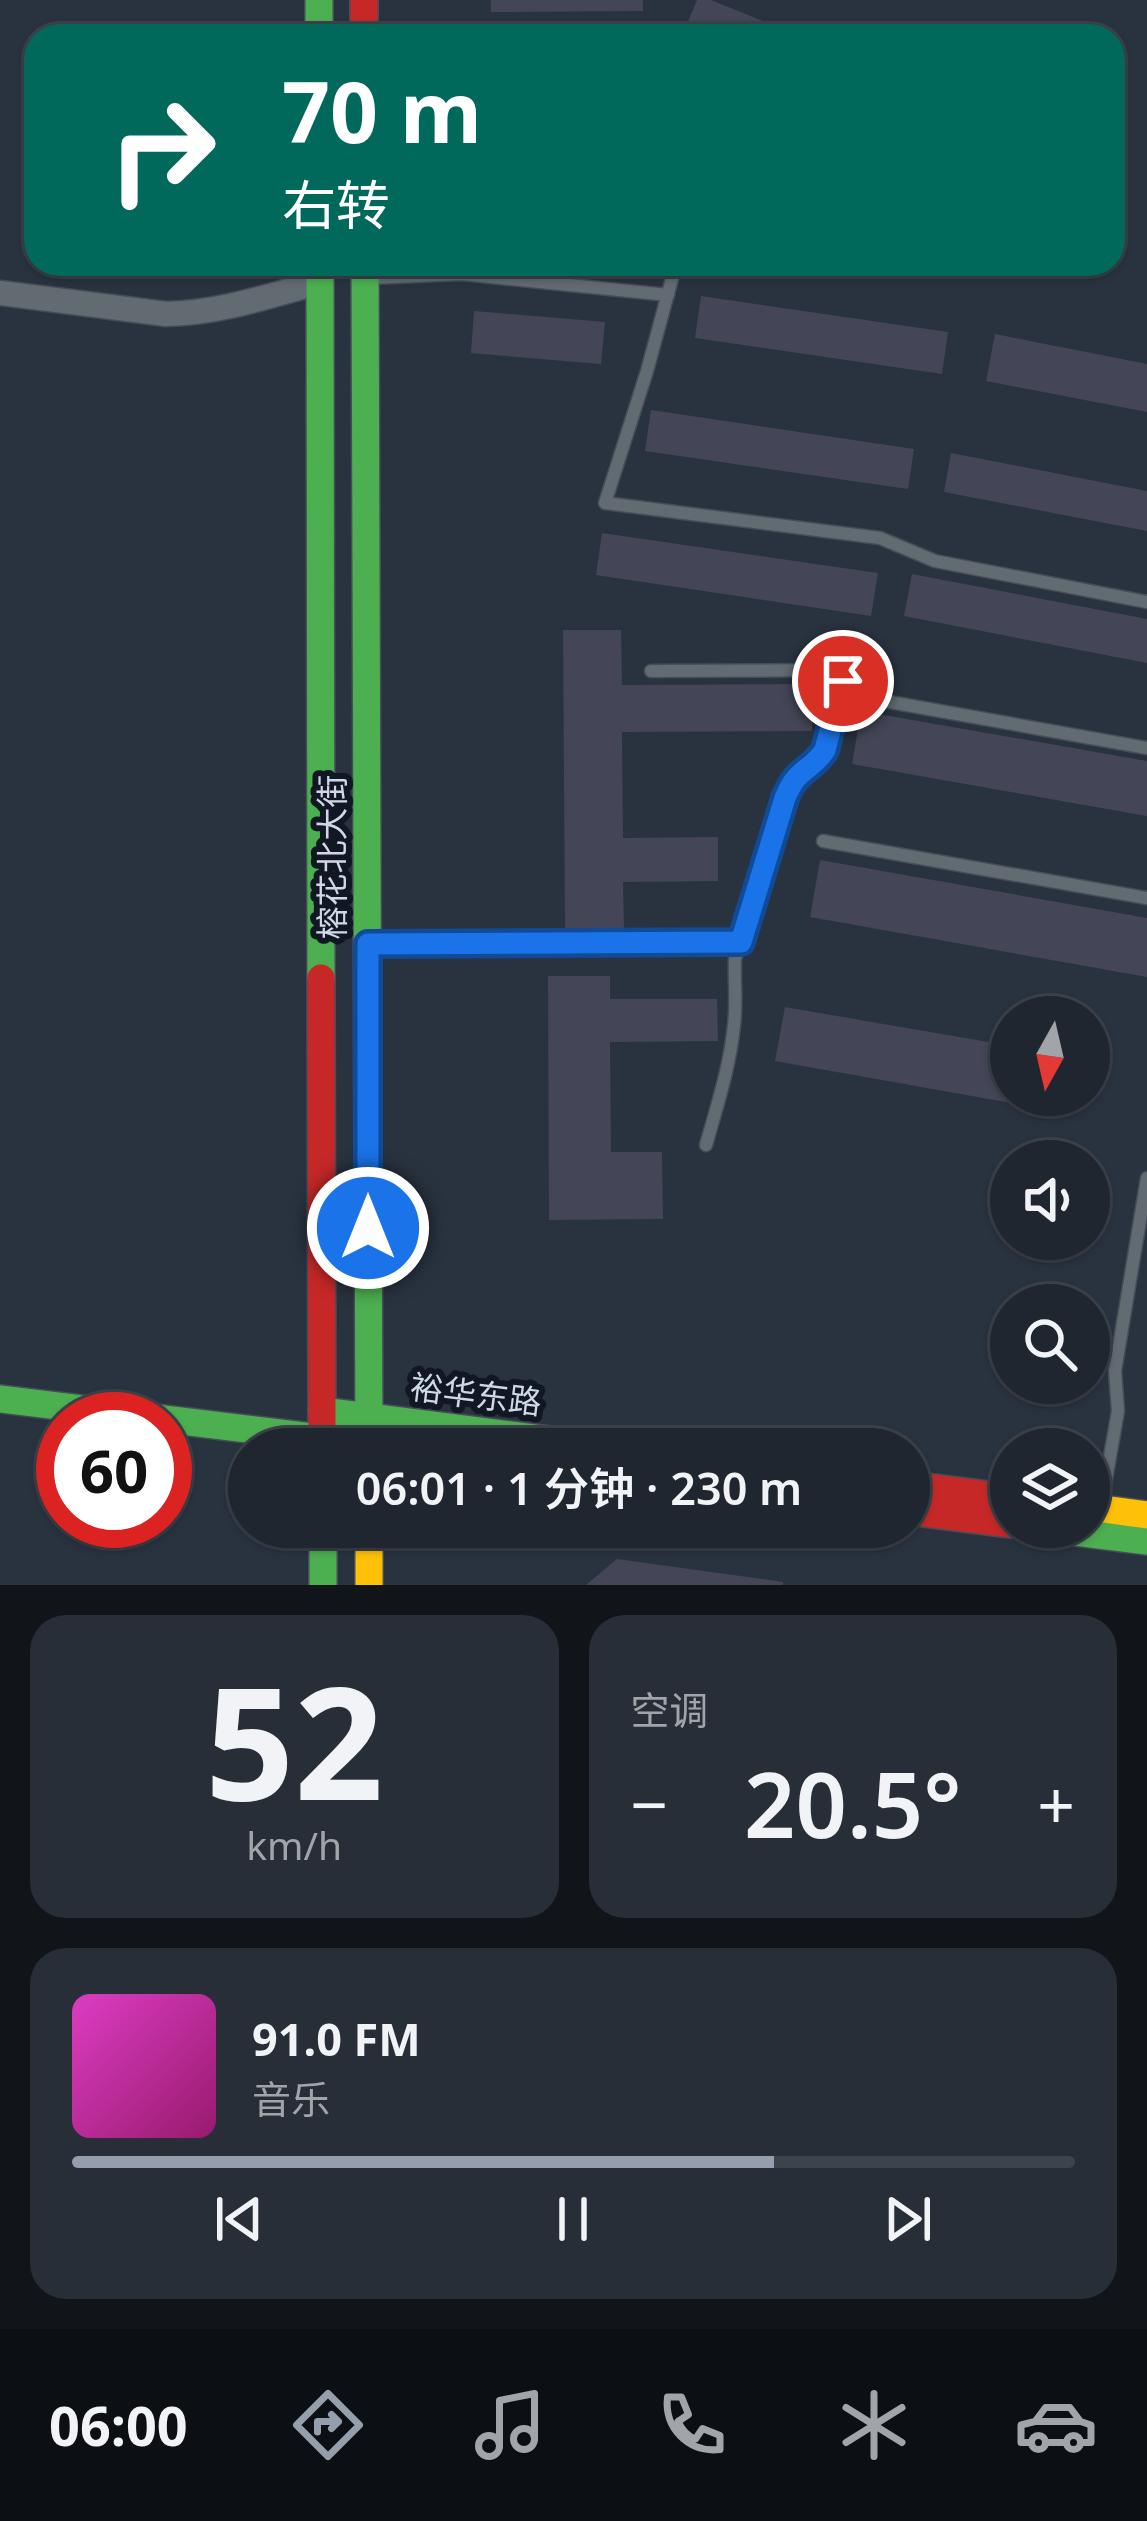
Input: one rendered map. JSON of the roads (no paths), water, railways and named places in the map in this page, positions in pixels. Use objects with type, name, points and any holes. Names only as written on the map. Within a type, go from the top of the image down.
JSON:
[{"type":"main road","name":"榕花北大街","points":[[320,276],[322,1428]]},
{"type":"main road","name":"榕花北大街","points":[[365,276],[369,1428]]},
{"type":"main road","name":"裕华东路","points":[[0,1399],[275,1428]]},
{"type":"main road","points":[[930,1488],[990,1495]]},
{"type":"main road","points":[[1110,1510],[1147,1514]]},
{"type":"main road","points":[[930,1514],[990,1521]]},
{"type":"main road","points":[[1110,1536],[1147,1541]]},
{"type":"main road","points":[[322,1548],[322,1585]]},
{"type":"main road","points":[[369,1548],[369,1585]]},
{"type":"street","points":[[0,293],[166,314],[213,310],[311,276]]},
{"type":"lane","points":[[482,276],[668,295]]},
{"type":"lane","points":[[673,276],[605,503],[880,538],[935,561],[1147,602]]},
{"type":"lane","points":[[651,671],[832,670],[843,681],[825,750],[793,778],[785,798],[735,959],[730,1058],[706,1145]]},
{"type":"lane","points":[[873,699],[1147,748]]},
{"type":"lane","points":[[823,841],[1147,898]]},
{"type":"lane","points":[[368,944],[741,942]]},
{"type":"lane","points":[[1110,1445],[1118,1412],[1115,1371],[1147,1178]]}]
